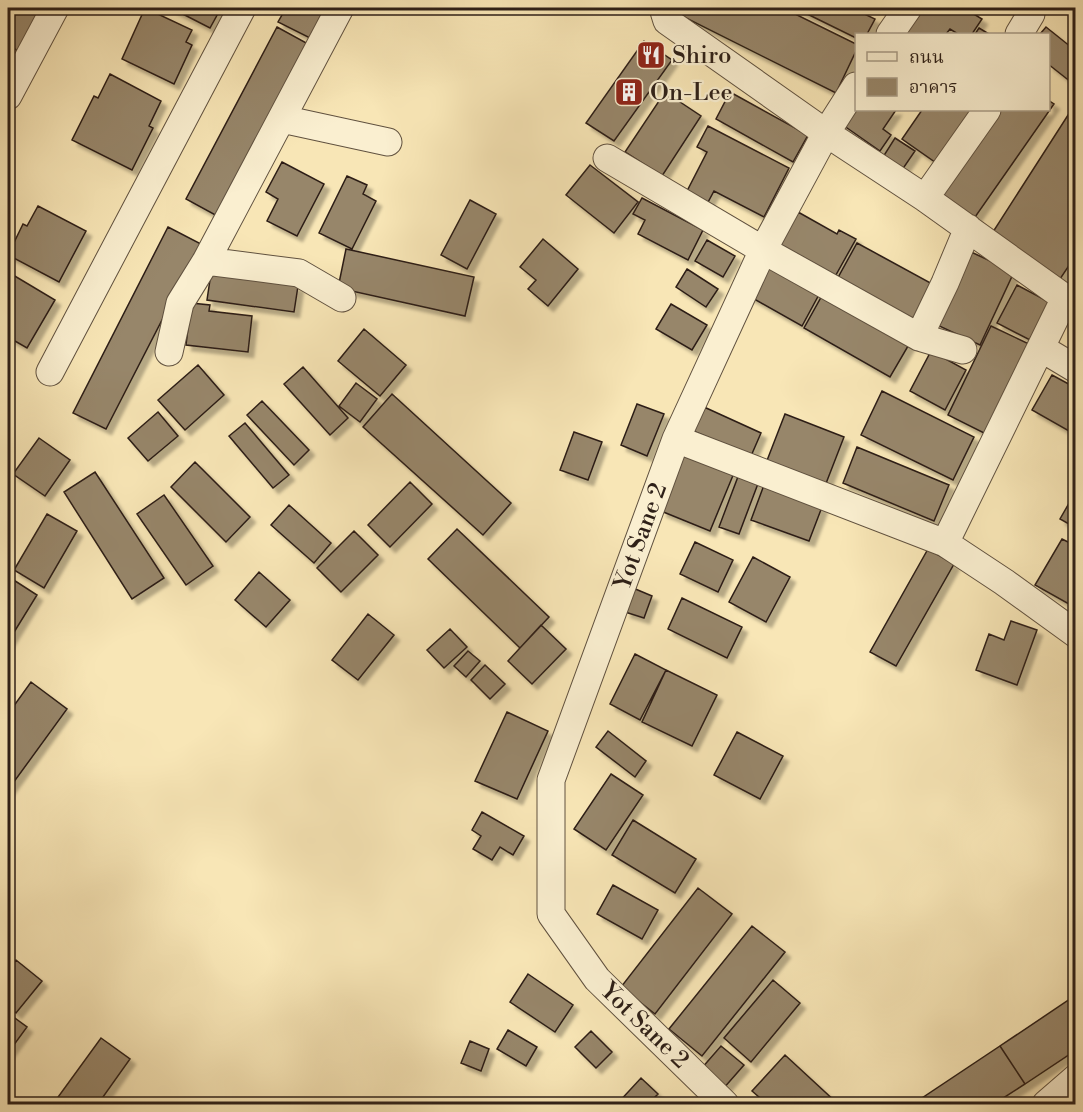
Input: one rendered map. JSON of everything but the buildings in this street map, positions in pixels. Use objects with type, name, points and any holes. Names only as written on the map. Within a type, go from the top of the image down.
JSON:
[{"type":"street","points":[[8,96],[55,8]]},
{"type":"street","points":[[50,372],[242,8]]},
{"type":"street","points":[[169,352],[180,303],[206,261],[340,8]]},
{"type":"street","points":[[663,8],[667,21],[826,133],[925,198],[1065,298],[945,543]]},
{"type":"street","points":[[891,33],[908,8]]},
{"type":"street","name":"Yot Sane 2","points":[[725,1104],[597,979],[551,914],[551,780],[676,439],[763,250],[826,133],[855,88]]},
{"type":"street","points":[[925,198],[986,111]]},
{"type":"street","points":[[282,119],[388,142]]},
{"type":"street","points":[[607,158],[763,250],[918,337],[963,350]]},
{"type":"street","points":[[918,337],[945,283],[968,228]]},
{"type":"street","points":[[206,261],[298,273],[342,298]]},
{"type":"street","points":[[1041,348],[1076,369]]},
{"type":"street","points":[[676,439],[945,543],[1076,634]]},
{"type":"street","points":[[1046,1104],[1076,1078]]},
{"type":"place","name":"Shiro","points":[[651,55]]},
{"type":"place","name":"On-Lee","points":[[629,92]]}]
